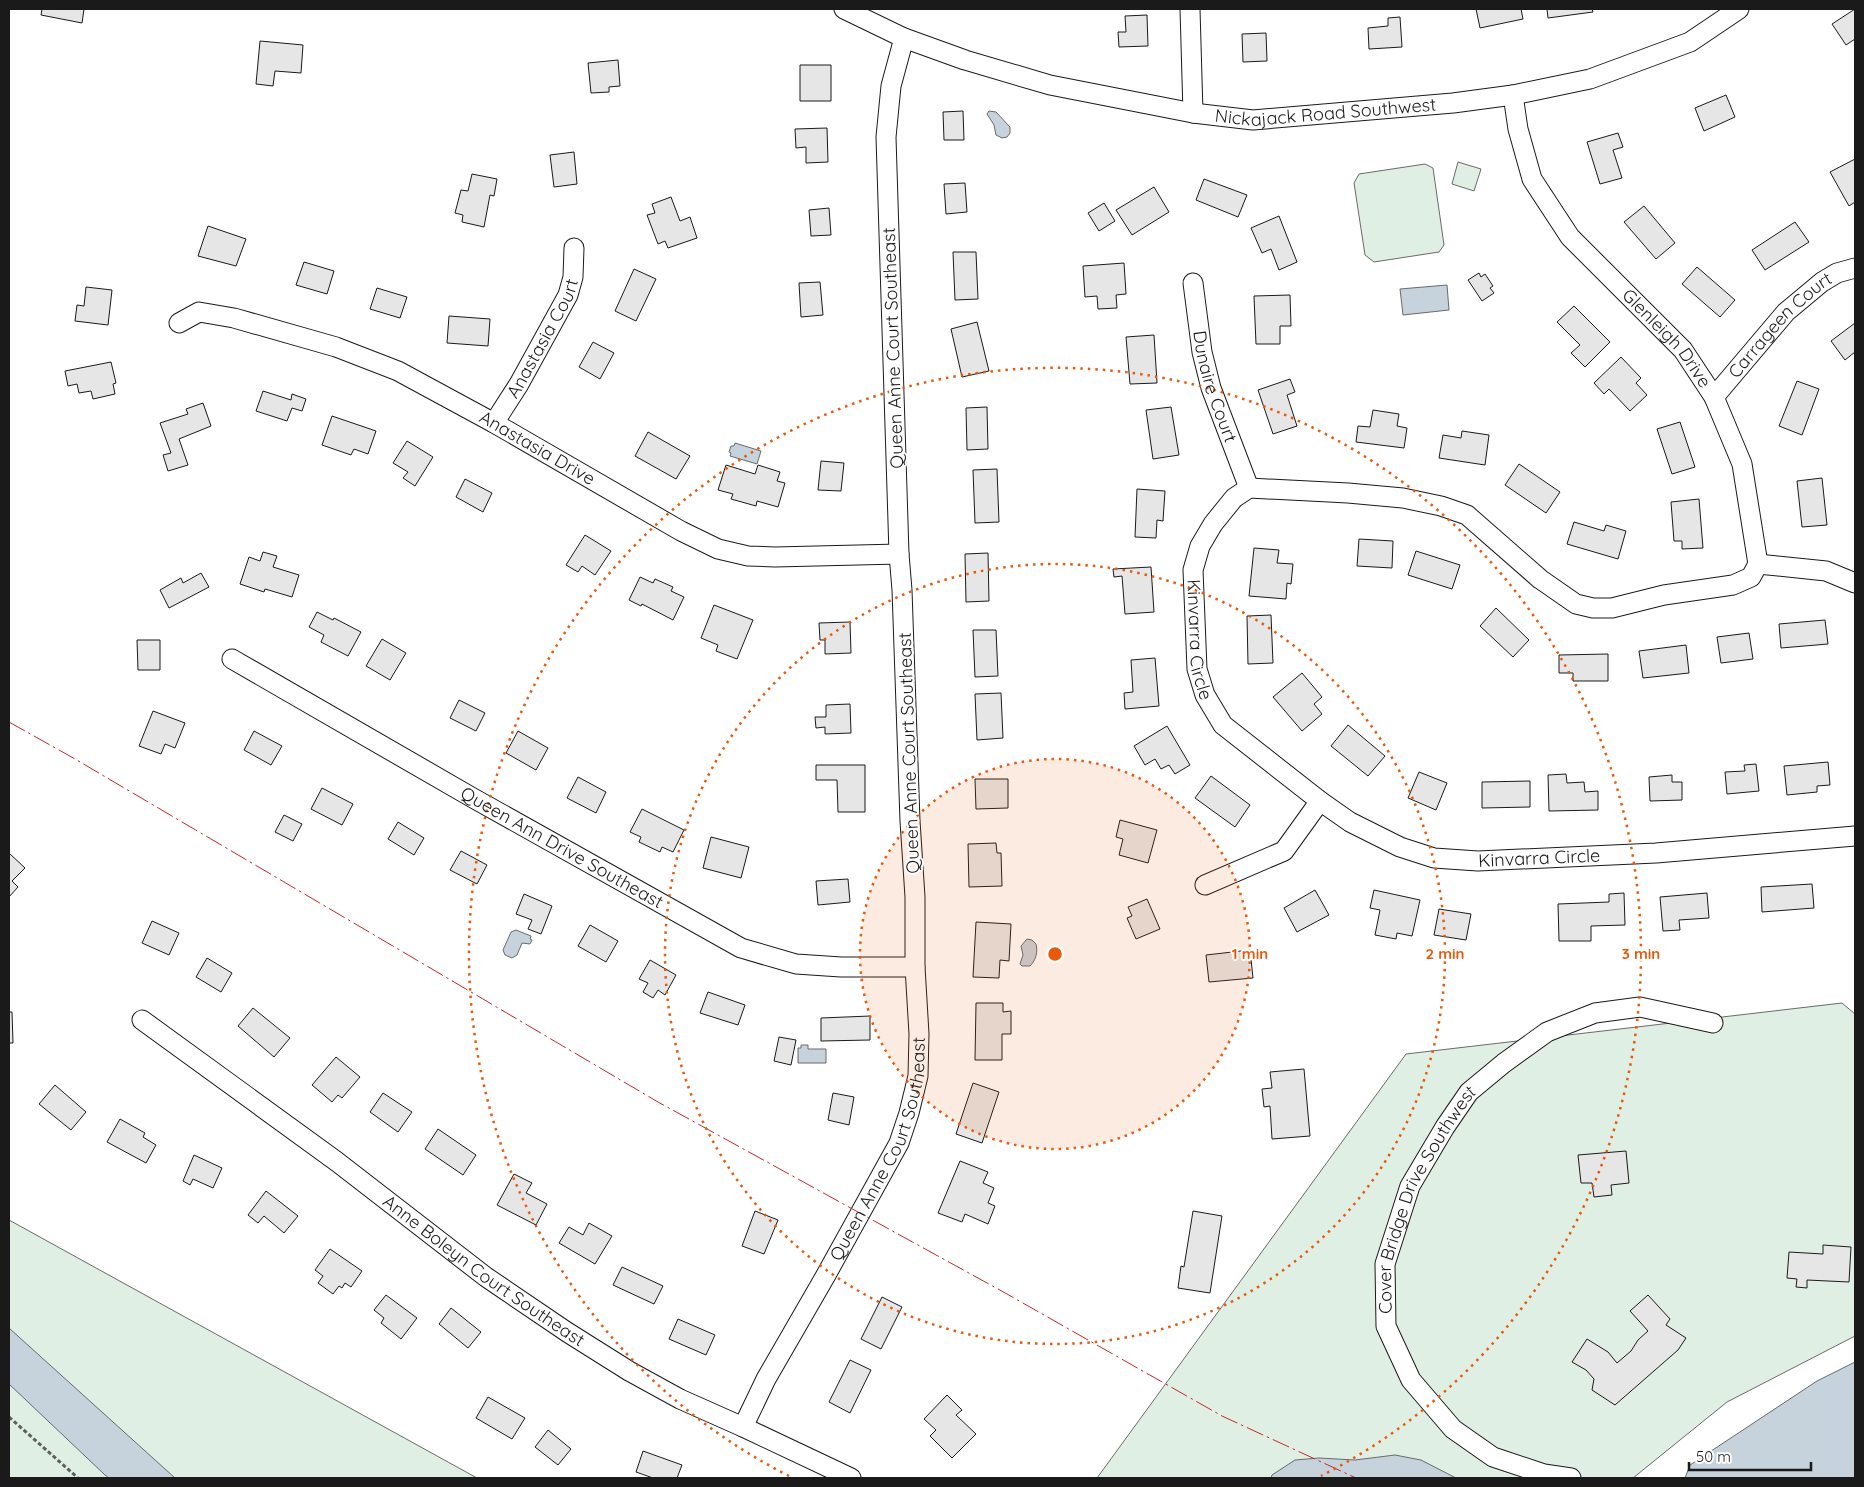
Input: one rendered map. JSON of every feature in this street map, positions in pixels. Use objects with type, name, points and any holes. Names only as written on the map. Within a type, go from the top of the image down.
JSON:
[{"type":"street","name":"Nickajack Road Southwest","points":[[844,9],[904,38],[965,60],[1050,85],[1193,113],[1253,120],[1454,103],[1513,95],[1590,79],[1690,42],[1738,9]]},
{"type":"street","points":[[1190,9],[1193,113]]},
{"type":"street","name":"Queen Anne Court Southeast","points":[[743,1427],[766,1379],[899,1143],[910,1113],[918,1076],[919,1034],[915,967],[915,897],[899,554],[886,137],[891,86],[904,38]]},
{"type":"street","name":"Glenleigh Drive","points":[[1513,95],[1521,140],[1532,179],[1570,237],[1683,350],[1714,397],[1742,464],[1758,564]]},
{"type":"street","name":"Anastasia Court","points":[[494,423],[519,384],[568,295],[573,277],[574,248]]},
{"type":"street","name":"Carrageen Court","points":[[1714,397],[1786,312],[1822,282],[1837,273],[1855,268]]},
{"type":"street","name":"Dunaire Court","points":[[1193,283],[1202,352],[1211,388],[1249,488]]},
{"type":"street","name":"Anastasia Drive","points":[[179,323],[199,312],[224,316],[336,347],[398,371],[494,423],[681,531],[718,549],[748,556],[774,557],[899,554]]},
{"type":"street","points":[[1249,488],[1403,498],[1441,506],[1467,515],[1540,579],[1576,604],[1594,608],[1612,608],[1664,595],[1733,585],[1752,577],[1758,564],[1826,571],[1855,583]]},
{"type":"street","name":"Kinvarra Circle","points":[[1249,488],[1234,498],[1213,524],[1200,546],[1193,570],[1197,669],[1205,695],[1223,725],[1320,801],[1350,822],[1400,847],[1434,858],[1478,861],[1656,853],[1855,836]]},
{"type":"street","name":"Queen Ann Drive Southeast","points":[[232,659],[473,798],[741,948],[796,964],[841,967],[915,967]]},
{"type":"street","points":[[1206,885],[1284,851],[1320,801]]},
{"type":"street","name":"Cover Bridge Drive Southwest","points":[[1571,1478],[1544,1474],[1493,1457],[1453,1428],[1441,1415],[1411,1380],[1386,1326],[1385,1264],[1410,1186],[1440,1135],[1469,1092],[1504,1063],[1547,1032],[1594,1013],[1640,1007],[1713,1023]]},
{"type":"street","name":"Anne Boleyn Court Southeast","points":[[142,1020],[336,1161],[505,1290],[629,1371],[680,1400],[743,1427],[851,1478]]},
{"type":"path","points":[[9,1417],[78,1478]]},
{"type":"green space","points":[[1458,162],[1481,169],[1474,191],[1452,184]]},
{"type":"green space","points":[[1425,164],[1433,168],[1444,245],[1439,252],[1374,262],[1365,255],[1354,183],[1359,174]]},
{"type":"green space","points":[[1842,1003],[1855,1014],[1855,1336],[1727,1402],[1633,1478],[1097,1478],[1406,1054]]},
{"type":"green space","points":[[9,1220],[477,1478],[9,1478]]},
{"type":"shaded area","points":[[989,111],[996,112],[1010,127],[1010,133],[1007,137],[1002,138],[996,135],[994,125],[987,114]]},
{"type":"shaded area","points":[[1447,285],[1449,310],[1403,315],[1400,289]]},
{"type":"shaded area","points":[[735,443],[761,451],[757,464],[730,456],[731,446],[734,446]]},
{"type":"shaded area","points":[[516,930],[531,936],[530,939],[532,940],[530,944],[522,943],[517,955],[512,958],[505,955],[503,950],[511,932]]},
{"type":"shaded area","points":[[1027,939],[1032,940],[1036,944],[1037,953],[1030,966],[1022,966],[1020,964],[1023,955],[1021,946]]},
{"type":"shaded area","points":[[801,1045],[808,1045],[808,1049],[826,1049],[826,1063],[798,1063],[798,1048],[801,1048]]},
{"type":"shaded area","points":[[9,1328],[175,1478],[109,1478],[105,1475],[9,1384]]},
{"type":"shaded area","points":[[1855,1362],[1855,1478],[1685,1478],[1690,1465],[1817,1381]]},
{"type":"shaded area","points":[[1395,1455],[1421,1460],[1456,1478],[1271,1478],[1272,1475],[1295,1460],[1319,1458],[1355,1460]]},
{"type":"building","points":[[42,9],[84,9],[82,23],[41,15]]},
{"type":"building","points":[[1476,9],[1521,9],[1523,19],[1480,28]]},
{"type":"building","points":[[1547,9],[1592,9],[1593,12],[1548,18]]},
{"type":"building","points":[[1855,9],[1855,39],[1846,45],[1832,24]]},
{"type":"building","points":[[1147,15],[1148,46],[1119,47],[1118,32],[1126,32],[1125,16]]},
{"type":"building","points":[[1400,17],[1402,47],[1369,49],[1368,28],[1388,26],[1388,18]]},
{"type":"building","points":[[1266,33],[1267,61],[1243,62],[1242,34]]},
{"type":"building","points":[[260,41],[303,45],[301,73],[275,71],[273,86],[256,84]]},
{"type":"building","points":[[618,60],[620,86],[609,87],[609,92],[591,93],[588,63]]},
{"type":"building","points":[[800,65],[831,65],[831,101],[800,101]]},
{"type":"building","points":[[1726,95],[1735,117],[1704,131],[1695,108]]},
{"type":"building","points":[[963,111],[964,140],[944,140],[943,112]]},
{"type":"building","points":[[827,128],[828,162],[806,163],[806,147],[796,148],[795,129]]},
{"type":"building","points":[[1618,133],[1623,147],[1613,150],[1622,178],[1600,184],[1587,142]]},
{"type":"building","points":[[574,152],[577,184],[554,187],[550,155]]},
{"type":"building","points":[[1855,159],[1855,202],[1849,206],[1830,172]]},
{"type":"building","points":[[472,174],[497,179],[494,196],[490,195],[484,227],[462,222],[463,215],[455,213],[461,190],[468,191]]},
{"type":"building","points":[[1204,179],[1247,195],[1238,217],[1196,200]]},
{"type":"building","points":[[965,183],[967,212],[946,214],[944,184]]},
{"type":"building","points":[[1154,187],[1169,212],[1132,235],[1116,210]]},
{"type":"building","points":[[671,197],[680,221],[690,217],[697,238],[668,248],[665,241],[658,244],[647,215],[655,213],[652,204]]},
{"type":"building","points":[[1104,203],[1115,221],[1099,231],[1088,213]]},
{"type":"building","points":[[1644,206],[1675,243],[1656,259],[1624,222]]},
{"type":"building","points":[[829,208],[831,235],[811,236],[809,210]]},
{"type":"building","points":[[1279,216],[1297,262],[1279,270],[1271,249],[1262,253],[1251,228]]},
{"type":"building","points":[[1795,222],[1809,242],[1765,270],[1752,250]]},
{"type":"building","points":[[208,226],[246,239],[236,266],[198,256]]},
{"type":"building","points":[[953,252],[976,252],[978,299],[955,300]]},
{"type":"building","points":[[304,262],[334,271],[327,294],[296,285]]},
{"type":"building","points":[[1124,263],[1126,294],[1116,295],[1117,308],[1098,309],[1097,296],[1085,297],[1083,266]]},
{"type":"building","points":[[1697,267],[1735,300],[1720,317],[1682,284]]},
{"type":"building","points":[[634,269],[656,279],[636,321],[615,311]]},
{"type":"building","points":[[1479,273],[1481,277],[1485,274],[1493,286],[1490,288],[1494,293],[1482,301],[1468,280]]},
{"type":"building","points":[[820,282],[823,315],[801,317],[799,283]]},
{"type":"building","points":[[86,287],[112,290],[108,325],[75,321],[77,305],[84,306]]},
{"type":"building","points":[[377,288],[407,297],[400,318],[370,309]]},
{"type":"building","points":[[1290,295],[1291,326],[1280,326],[1280,344],[1256,344],[1254,296]]},
{"type":"building","points":[[1574,306],[1610,342],[1585,367],[1571,353],[1580,345],[1557,322]]},
{"type":"building","points":[[449,316],[490,319],[488,346],[447,343]]},
{"type":"building","points":[[977,322],[989,371],[962,377],[951,329]]},
{"type":"building","points":[[1855,323],[1855,352],[1845,360],[1831,341]]},
{"type":"building","points":[[1154,335],[1157,383],[1130,384],[1126,337]]},
{"type":"building","points":[[593,342],[614,353],[600,379],[579,367]]},
{"type":"building","points":[[1621,357],[1641,378],[1636,383],[1647,395],[1630,411],[1609,389],[1604,394],[1594,383]]},
{"type":"building","points":[[111,362],[116,383],[113,384],[115,394],[93,399],[91,391],[79,393],[77,384],[68,386],[65,371]]},
{"type":"building","points":[[1290,379],[1295,392],[1287,395],[1297,426],[1273,434],[1258,390]]},
{"type":"building","points":[[1797,381],[1819,389],[1802,435],[1779,426]]},
{"type":"building","points":[[263,391],[291,400],[292,394],[306,399],[302,411],[292,408],[287,421],[256,411]]},
{"type":"building","points":[[203,403],[211,426],[179,439],[188,465],[168,471],[163,455],[171,453],[160,423],[188,414],[186,409]]},
{"type":"building","points":[[987,407],[988,449],[967,450],[966,408]]},
{"type":"building","points":[[1171,407],[1179,455],[1153,459],[1146,410]]},
{"type":"building","points":[[1373,410],[1399,414],[1397,426],[1407,428],[1404,448],[1356,442],[1358,426],[1370,427]]},
{"type":"building","points":[[332,416],[376,431],[368,454],[354,449],[351,455],[322,445]]},
{"type":"building","points":[[1680,422],[1695,467],[1672,474],[1657,429]]},
{"type":"building","points":[[1462,431],[1489,435],[1485,465],[1439,458],[1443,435],[1461,438]]},
{"type":"building","points":[[648,432],[690,456],[676,479],[635,456]]},
{"type":"building","points":[[407,441],[433,457],[415,486],[403,478],[408,472],[393,463]]},
{"type":"building","points":[[821,461],[844,463],[841,491],[818,490]]},
{"type":"building","points":[[1519,464],[1560,492],[1546,513],[1505,485]]},
{"type":"building","points":[[726,465],[755,474],[758,465],[780,472],[777,481],[785,483],[778,507],[757,501],[756,506],[731,499],[733,494],[718,490]]},
{"type":"building","points":[[997,469],[999,522],[975,523],[973,470]]},
{"type":"building","points":[[1822,478],[1827,525],[1802,527],[1797,481]]},
{"type":"building","points":[[465,479],[492,493],[483,512],[456,497]]},
{"type":"building","points":[[1137,489],[1165,491],[1163,521],[1157,520],[1156,538],[1135,537]]},
{"type":"building","points":[[1699,499],[1703,548],[1682,549],[1682,541],[1674,541],[1671,502]]},
{"type":"building","points":[[1574,522],[1604,531],[1606,525],[1626,531],[1618,559],[1567,544]]},
{"type":"building","points":[[585,535],[611,551],[595,575],[582,566],[578,572],[566,565]]},
{"type":"building","points":[[1359,539],[1393,541],[1392,568],[1357,566]]},
{"type":"building","points":[[1254,548],[1279,550],[1277,563],[1293,564],[1291,584],[1287,583],[1286,599],[1249,596]]},
{"type":"building","points":[[1416,551],[1460,565],[1452,589],[1408,575]]},
{"type":"building","points":[[263,552],[277,556],[273,567],[299,575],[292,597],[265,589],[264,592],[240,584],[249,557],[260,561]]},
{"type":"building","points":[[988,553],[989,601],[966,602],[965,554]]},
{"type":"building","points":[[1151,567],[1154,612],[1125,614],[1122,576],[1114,577],[1113,569]]},
{"type":"building","points":[[201,573],[209,587],[169,608],[160,590],[181,578],[183,583]]},
{"type":"building","points":[[640,577],[653,583],[655,579],[673,587],[671,591],[684,597],[673,620],[642,604],[641,606],[629,600]]},
{"type":"building","points":[[714,605],[753,620],[737,659],[716,651],[718,645],[701,638]]},
{"type":"building","points":[[1496,608],[1529,640],[1513,657],[1480,626]]},
{"type":"building","points":[[317,612],[333,620],[334,618],[361,632],[348,656],[321,642],[324,635],[309,627]]},
{"type":"building","points":[[1271,615],[1273,663],[1248,664],[1247,616]]},
{"type":"building","points":[[1825,620],[1828,644],[1781,648],[1779,624]]},
{"type":"building","points":[[850,622],[851,653],[825,654],[825,640],[820,640],[819,623]]},
{"type":"building","points":[[973,630],[996,630],[998,676],[975,677]]},
{"type":"building","points":[[1749,633],[1753,659],[1721,663],[1717,637]]},
{"type":"building","points":[[382,639],[406,653],[390,680],[366,666]]},
{"type":"building","points":[[137,640],[160,640],[160,670],[138,670]]},
{"type":"building","points":[[1686,645],[1689,673],[1643,678],[1639,651]]},
{"type":"building","points":[[1608,654],[1608,681],[1573,681],[1573,673],[1559,673],[1559,655]]},
{"type":"building","points":[[1155,658],[1159,706],[1125,709],[1124,693],[1133,692],[1131,660]]},
{"type":"building","points":[[1302,673],[1322,697],[1314,704],[1322,714],[1302,731],[1273,697]]},
{"type":"building","points":[[1001,693],[1003,738],[977,740],[975,694]]},
{"type":"building","points":[[459,700],[485,713],[476,731],[450,718]]},
{"type":"building","points":[[850,704],[851,733],[825,734],[825,727],[816,728],[815,717],[826,717],[826,705]]},
{"type":"building","points":[[153,711],[185,723],[175,748],[165,744],[161,754],[139,746]]},
{"type":"building","points":[[1348,725],[1385,756],[1368,776],[1331,746]]},
{"type":"building","points":[[1167,726],[1190,765],[1175,774],[1169,765],[1161,769],[1155,759],[1145,765],[1134,746]]},
{"type":"building","points":[[254,731],[282,746],[271,765],[244,750]]},
{"type":"building","points":[[518,731],[548,748],[536,770],[506,753]]},
{"type":"building","points":[[1828,762],[1830,785],[1817,786],[1817,792],[1787,795],[1784,766]]},
{"type":"building","points":[[1756,764],[1759,791],[1727,794],[1725,772],[1745,771],[1744,765]]},
{"type":"building","points":[[816,765],[865,765],[865,812],[838,812],[837,780],[816,780]]},
{"type":"building","points":[[1419,772],[1447,783],[1436,810],[1408,798]]},
{"type":"building","points":[[1566,774],[1567,783],[1584,782],[1585,792],[1598,791],[1598,810],[1549,811],[1548,775]]},
{"type":"building","points":[[1672,775],[1672,782],[1682,782],[1682,800],[1650,801],[1649,777]]},
{"type":"building","points":[[1211,776],[1250,805],[1235,827],[1195,798]]},
{"type":"building","points":[[578,777],[606,792],[596,813],[567,798]]},
{"type":"building","points":[[975,779],[1008,779],[1008,808],[976,809]]},
{"type":"building","points":[[1530,781],[1530,807],[1482,808],[1482,782]]},
{"type":"building","points":[[322,788],[353,804],[342,825],[311,809]]},
{"type":"building","points":[[642,809],[684,830],[673,852],[662,847],[660,852],[639,842],[641,837],[630,832]]},
{"type":"building","points":[[284,815],[302,824],[293,841],[275,832]]},
{"type":"building","points":[[1120,820],[1157,830],[1148,863],[1119,855],[1123,839],[1116,837]]},
{"type":"building","points":[[398,822],[424,838],[414,855],[388,839]]},
{"type":"building","points":[[711,837],[749,847],[741,878],[703,868]]},
{"type":"building","points":[[996,843],[997,853],[1001,853],[1002,886],[969,887],[968,844]]},
{"type":"building","points":[[461,851],[487,865],[477,884],[450,870]]},
{"type":"building","points":[[9,853],[25,868],[12,881],[18,887],[9,897]]},
{"type":"building","points":[[848,879],[850,902],[818,905],[816,881]]},
{"type":"building","points":[[1812,884],[1814,908],[1762,912],[1761,887]]},
{"type":"building","points":[[1315,890],[1329,915],[1297,932],[1284,908]]},
{"type":"building","points":[[1374,890],[1420,900],[1412,936],[1397,933],[1396,939],[1375,935],[1380,910],[1370,908]]},
{"type":"building","points":[[1624,893],[1625,925],[1591,926],[1591,941],[1559,941],[1558,904],[1609,902],[1609,894]]},
{"type":"building","points":[[1707,893],[1709,918],[1679,920],[1680,930],[1663,931],[1660,897]]},
{"type":"building","points":[[524,894],[552,906],[541,934],[528,929],[532,920],[516,914]]},
{"type":"building","points":[[1147,899],[1160,929],[1136,939],[1127,918],[1132,916],[1128,907]]},
{"type":"building","points":[[1439,909],[1471,914],[1466,940],[1434,935]]},
{"type":"building","points":[[152,921],[179,933],[169,955],[142,943]]},
{"type":"building","points":[[976,922],[1011,924],[1009,961],[1000,960],[999,978],[973,977]]},
{"type":"building","points":[[590,925],[618,941],[606,962],[578,946]]},
{"type":"building","points":[[1250,950],[1253,978],[1209,982],[1206,955]]},
{"type":"building","points":[[207,958],[232,973],[221,992],[196,977]]},
{"type":"building","points":[[650,960],[676,975],[665,995],[658,990],[653,998],[643,992],[648,983],[639,979]]},
{"type":"building","points":[[708,992],[745,1005],[738,1025],[700,1013]]},
{"type":"building","points":[[976,1003],[1003,1003],[1003,1012],[1011,1011],[1011,1034],[1002,1034],[1002,1060],[975,1060]]},
{"type":"building","points":[[253,1008],[290,1038],[274,1057],[238,1026]]},
{"type":"building","points":[[9,1012],[12,1012],[13,1043],[9,1043]]},
{"type":"building","points":[[870,1016],[870,1040],[821,1041],[821,1018]]},
{"type":"building","points":[[779,1037],[796,1040],[791,1065],[774,1061]]},
{"type":"building","points":[[336,1057],[360,1077],[342,1098],[338,1095],[332,1102],[312,1085]]},
{"type":"building","points":[[1304,1069],[1310,1136],[1272,1139],[1270,1106],[1264,1107],[1262,1089],[1272,1088],[1270,1072]]},
{"type":"building","points":[[973,1083],[999,1092],[982,1143],[956,1134]]},
{"type":"building","points":[[55,1085],[86,1112],[71,1130],[39,1104]]},
{"type":"building","points":[[383,1093],[412,1112],[398,1132],[370,1112]]},
{"type":"building","points":[[833,1093],[854,1097],[849,1125],[828,1120]]},
{"type":"building","points":[[120,1119],[145,1133],[143,1137],[156,1145],[146,1163],[107,1142]]},
{"type":"building","points":[[438,1129],[476,1155],[463,1175],[425,1149]]},
{"type":"building","points":[[1626,1151],[1629,1183],[1611,1185],[1612,1195],[1594,1197],[1592,1183],[1581,1183],[1578,1155]]},
{"type":"building","points":[[194,1155],[222,1168],[213,1188],[193,1179],[190,1185],[183,1181]]},
{"type":"building","points":[[960,1161],[988,1172],[983,1183],[994,1188],[988,1203],[995,1206],[988,1224],[965,1214],[962,1222],[938,1213]]},
{"type":"building","points":[[514,1174],[532,1183],[526,1193],[547,1204],[536,1225],[497,1205]]},
{"type":"building","points":[[266,1191],[298,1216],[284,1233],[264,1216],[258,1223],[248,1215]]},
{"type":"building","points":[[755,1211],[778,1220],[764,1254],[742,1246]]},
{"type":"building","points":[[1193,1211],[1222,1216],[1210,1293],[1178,1288],[1181,1266],[1184,1267]]},
{"type":"building","points":[[589,1223],[612,1236],[595,1264],[559,1243],[569,1227],[583,1235]]},
{"type":"building","points":[[1823,1245],[1851,1247],[1849,1282],[1807,1280],[1807,1288],[1796,1287],[1797,1279],[1787,1278],[1789,1252],[1823,1254]]},
{"type":"building","points":[[330,1249],[362,1271],[351,1287],[345,1283],[342,1288],[339,1286],[333,1294],[318,1283],[323,1276],[315,1270]]},
{"type":"building","points":[[622,1267],[663,1286],[654,1304],[613,1285]]},
{"type":"building","points":[[386,1295],[417,1318],[401,1339],[381,1323],[384,1318],[374,1310]]},
{"type":"building","points":[[1648,1295],[1670,1319],[1666,1325],[1686,1338],[1678,1350],[1615,1405],[1592,1390],[1594,1379],[1586,1370],[1572,1362],[1587,1339],[1608,1352],[1617,1363],[1631,1351],[1638,1340],[1648,1331],[1630,1311]]},
{"type":"building","points":[[882,1297],[902,1307],[881,1349],[861,1339]]},
{"type":"building","points":[[451,1308],[481,1332],[468,1348],[439,1324]]},
{"type":"building","points":[[678,1319],[715,1335],[706,1355],[669,1339]]},
{"type":"building","points":[[850,1360],[871,1370],[850,1413],[829,1402]]},
{"type":"building","points":[[947,1395],[962,1410],[956,1415],[976,1434],[952,1458],[930,1436],[936,1430],[924,1419]]},
{"type":"building","points":[[488,1397],[525,1418],[512,1439],[476,1418]]},
{"type":"building","points":[[548,1430],[571,1449],[558,1465],[535,1447]]},
{"type":"building","points":[[643,1451],[682,1465],[677,1478],[653,1478],[636,1472]]},
{"type":"power","points":[[9,722],[658,1102],[1007,1294],[1222,1416],[1356,1478]]}]
